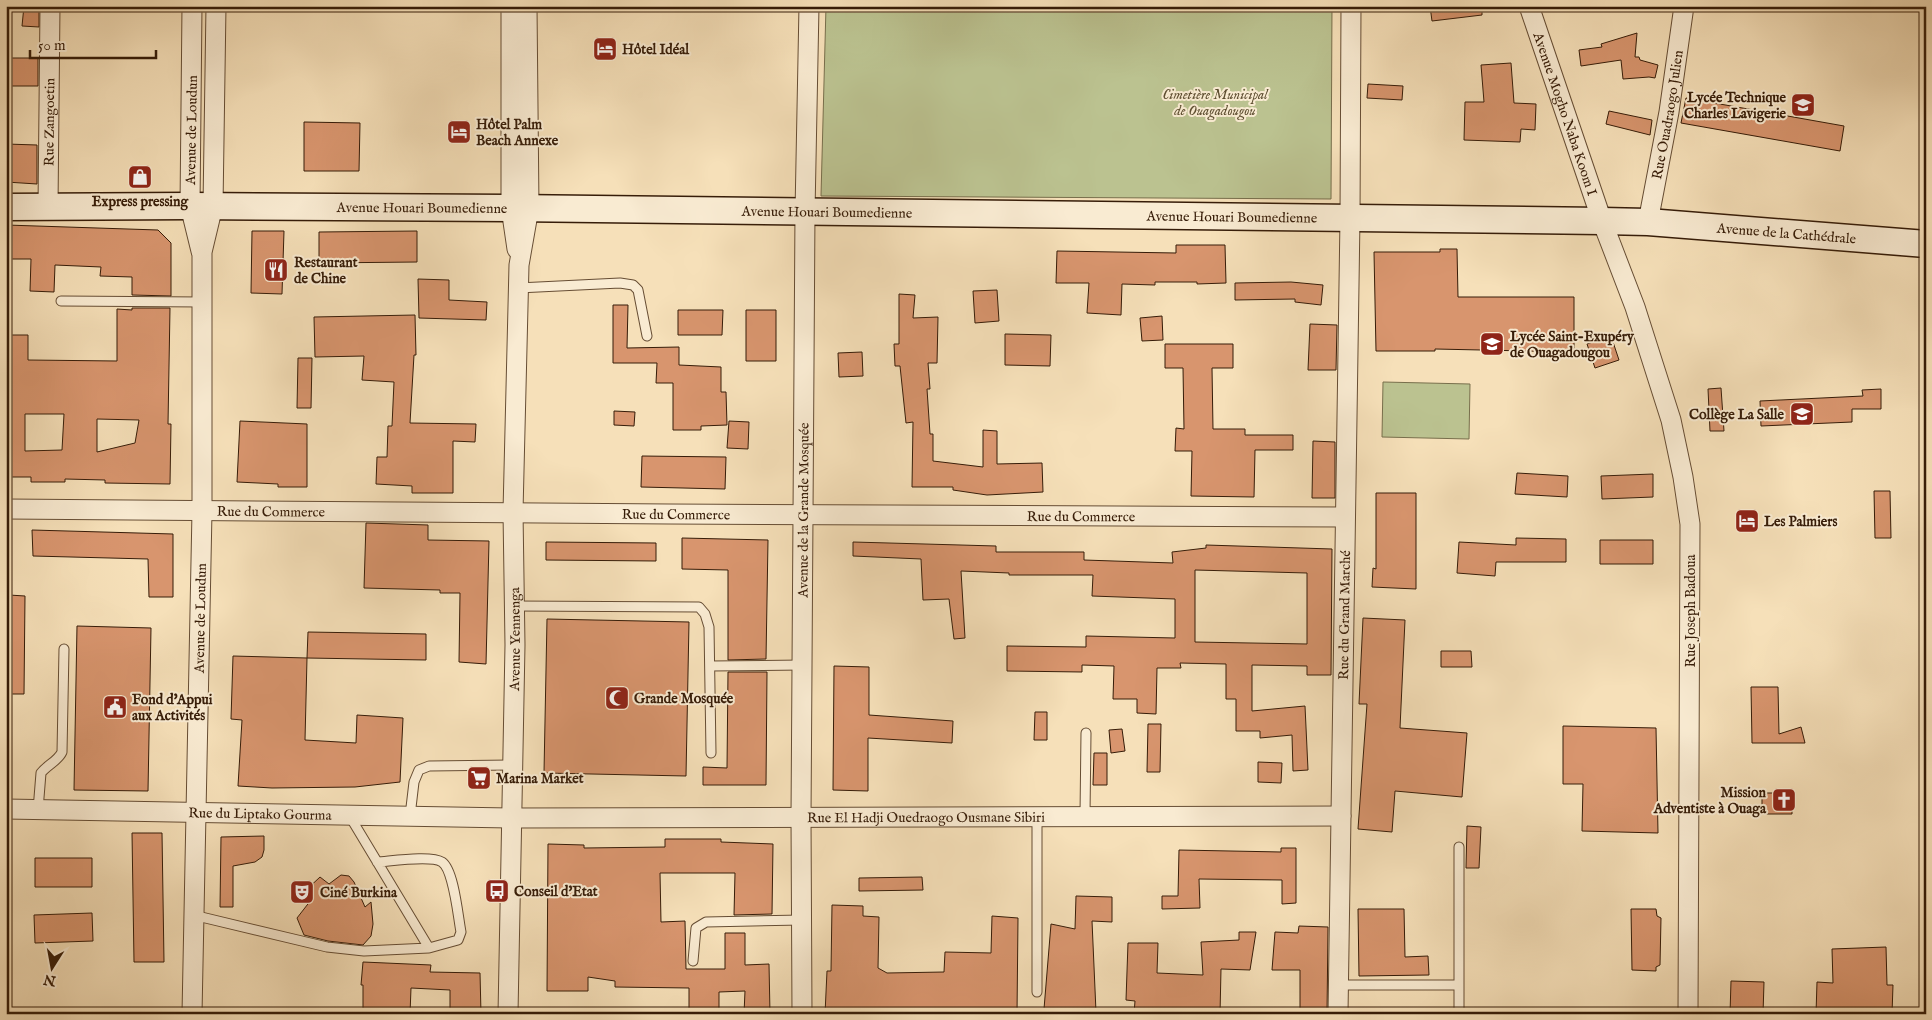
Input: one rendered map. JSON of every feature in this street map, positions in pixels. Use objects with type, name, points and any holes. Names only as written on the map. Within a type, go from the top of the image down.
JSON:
[{"type":"main road","name":"Avenue Houari Boumedienne","points":[[6,207],[520,208],[1648,222]]},
{"type":"main road","name":"Avenue de la Cathédrale","points":[[1648,222],[1926,244]]},
{"type":"street","name":"Rue Zangoetin","points":[[48,207],[50,6]]},
{"type":"street","name":"Avenue de Loudun","points":[[192,6],[202,252],[202,511],[192,1014]]},
{"type":"street","name":"Avenue de Loudun","points":[[201,206],[216,6]]},
{"type":"street","name":"Avenue Yennenga","points":[[511,6],[520,208]]},
{"type":"street","name":"Avenue Yennenga","points":[[508,1014],[513,765],[513,512],[527,6]]},
{"type":"street","name":"Avenue de la Grande Mosquée","points":[[802,1014],[801,818],[805,212],[809,6]]},
{"type":"street","name":"Rue du Grand Marché","points":[[1338,1014],[1350,218],[1351,6]]},
{"type":"street","name":"Avenue Mogho Naba Koom I","points":[[1529,6],[1602,221]]},
{"type":"street","name":"Rue Ouadraogo Julien","points":[[1648,222],[1669,112],[1684,6]]},
{"type":"street","name":"Rue Joseph Badoua","points":[[1602,221],[1635,307],[1670,420],[1683,477],[1690,524],[1688,1014]]},
{"type":"street","name":"Rue du Commerce","points":[[6,509],[803,516],[1345,517]]},
{"type":"street","name":"Rue du Liptako Gourma","points":[[6,809],[512,818]]},
{"type":"street","name":"Rue El Hadji Ouedraogo Ousmane Sibiri","points":[[512,818],[801,818],[1037,815],[1341,816]]},
{"type":"lane","points":[[518,288],[620,283],[633,285],[638,290],[647,336]]},
{"type":"lane","points":[[61,301],[202,302]]},
{"type":"lane","points":[[514,606],[699,607],[705,614],[709,627],[711,752]]},
{"type":"lane","points":[[38,810],[41,773],[62,752],[64,649]]},
{"type":"lane","points":[[710,666],[802,665]]},
{"type":"lane","points":[[1085,815],[1086,733]]},
{"type":"lane","points":[[410,816],[414,782],[419,770],[429,766],[513,765]]},
{"type":"lane","points":[[349,815],[429,948]]},
{"type":"lane","points":[[1037,815],[1037,992]]},
{"type":"lane","points":[[1459,847],[1459,1014]]},
{"type":"lane","points":[[193,915],[327,947],[364,951],[429,948],[458,940],[461,932],[450,872],[442,862],[431,859],[377,862]]},
{"type":"lane","points":[[693,961],[696,928],[706,922],[802,920]]},
{"type":"lane","points":[[1339,985],[1459,985]]},
{"type":"green space","name":"Cimetière Municipal de Ouagadougou","points":[[826,6],[1332,6],[1331,199],[821,196]]},
{"type":"green space","points":[[1383,382],[1470,384],[1469,439],[1382,437]]},
{"type":"building","points":[[24,6],[39,6],[39,27],[22,26]]},
{"type":"building","points":[[1430,6],[1482,6],[1482,15],[1432,21]]},
{"type":"building","points":[[1637,33],[1635,57],[1658,65],[1655,78],[1623,79],[1621,60],[1581,66],[1579,50],[1602,47],[1601,44]]},
{"type":"building","points":[[6,58],[38,58],[38,86],[6,86]]},
{"type":"building","points":[[1511,63],[1514,103],[1536,104],[1535,130],[1521,129],[1520,142],[1464,140],[1465,102],[1484,102],[1481,65]]},
{"type":"building","points":[[1368,84],[1403,86],[1402,100],[1367,98]]},
{"type":"building","points":[[1686,98],[1844,126],[1840,151],[1681,123]]},
{"type":"building","points":[[1609,111],[1652,120],[1650,135],[1606,124]]},
{"type":"building","points":[[304,122],[360,123],[359,171],[304,171]]},
{"type":"building","points":[[6,144],[37,145],[37,184],[6,182]]},
{"type":"building","points":[[6,225],[158,230],[171,243],[171,296],[132,295],[132,277],[100,276],[101,267],[55,265],[54,292],[30,291],[31,259],[6,259]]},
{"type":"building","points":[[252,231],[284,231],[282,294],[251,293]]},
{"type":"building","points":[[417,231],[417,262],[319,263],[319,232]]},
{"type":"building","points":[[1176,245],[1225,245],[1226,283],[1155,282],[1155,285],[1122,284],[1121,315],[1087,313],[1089,283],[1056,283],[1057,251],[1176,253]]},
{"type":"building","points":[[1440,249],[1457,249],[1458,297],[1574,297],[1574,352],[1435,349],[1435,351],[1376,351],[1374,252],[1440,252]]},
{"type":"building","points":[[418,279],[449,280],[449,300],[487,302],[486,320],[419,318]]},
{"type":"building","points":[[1291,282],[1323,285],[1321,305],[1295,302],[1295,299],[1235,300],[1235,283]]},
{"type":"building","points":[[997,290],[999,321],[975,323],[973,291]]},
{"type":"building","points":[[899,294],[915,295],[913,318],[938,317],[937,363],[928,363],[930,389],[927,389],[930,434],[933,434],[933,461],[983,467],[983,430],[997,431],[997,464],[1042,463],[1043,492],[987,495],[953,490],[953,487],[912,487],[913,422],[906,423],[900,366],[895,366],[894,344],[899,344]]},
{"type":"building","points":[[613,305],[628,305],[627,348],[679,347],[679,365],[721,367],[721,392],[726,392],[727,425],[701,426],[701,430],[673,430],[673,383],[656,383],[657,363],[613,363]]},
{"type":"building","points":[[132,308],[170,308],[168,424],[171,424],[170,484],[105,483],[105,480],[65,479],[65,482],[31,482],[31,477],[6,477],[6,335],[28,335],[28,360],[117,361],[117,309],[132,310]],"holes":[[[25,414],[64,414],[62,450],[25,451]],[[97,419],[139,420],[135,443],[97,452]]]},
{"type":"building","points":[[678,310],[723,310],[722,335],[678,335]]},
{"type":"building","points":[[746,310],[776,310],[776,361],[746,361]]},
{"type":"building","points":[[415,315],[416,355],[414,355],[410,423],[476,424],[475,442],[453,441],[453,493],[412,493],[412,486],[376,484],[377,457],[387,457],[388,426],[392,426],[394,382],[362,380],[364,356],[315,357],[314,317]]},
{"type":"building","points":[[1162,316],[1163,340],[1142,341],[1140,318]]},
{"type":"building","points":[[1310,324],[1337,325],[1336,370],[1308,370]]},
{"type":"building","points":[[1005,334],[1051,335],[1050,366],[1005,365]]},
{"type":"building","points":[[1611,336],[1619,360],[1595,368],[1587,344]]},
{"type":"building","points":[[1165,344],[1233,344],[1233,368],[1212,368],[1213,429],[1245,429],[1245,435],[1293,435],[1293,450],[1255,450],[1254,497],[1191,496],[1192,451],[1175,451],[1176,428],[1184,429],[1183,368],[1165,368]]},
{"type":"building","points":[[862,352],[863,376],[839,377],[838,353]]},
{"type":"building","points":[[298,358],[312,358],[311,408],[297,408]]},
{"type":"building","points":[[1721,388],[1724,431],[1710,431],[1708,389]]},
{"type":"building","points":[[1881,389],[1881,409],[1852,409],[1852,422],[1761,426],[1760,401],[1863,396],[1862,390]]},
{"type":"building","points":[[614,411],[635,412],[634,426],[614,425]]},
{"type":"building","points":[[240,421],[307,424],[307,487],[278,487],[278,484],[237,482]]},
{"type":"building","points":[[729,421],[749,422],[748,449],[727,448]]},
{"type":"building","points":[[1313,441],[1335,442],[1335,498],[1312,498]]},
{"type":"building","points":[[642,456],[726,457],[725,489],[641,487]]},
{"type":"building","points":[[1517,473],[1568,476],[1567,497],[1515,494]]},
{"type":"building","points":[[1653,474],[1653,497],[1602,499],[1601,476]]},
{"type":"building","points":[[1874,491],[1890,491],[1891,538],[1875,538]]},
{"type":"building","points":[[1376,493],[1416,493],[1416,589],[1372,587],[1373,568],[1376,569]]},
{"type":"building","points":[[366,523],[428,525],[428,540],[489,541],[486,664],[459,662],[460,593],[440,593],[440,590],[364,588]]},
{"type":"building","points":[[32,530],[173,534],[173,597],[149,597],[148,559],[33,556]]},
{"type":"building","points":[[682,538],[768,540],[766,659],[728,660],[728,570],[682,569]]},
{"type":"building","points":[[1516,538],[1566,539],[1566,562],[1496,562],[1495,576],[1457,573],[1459,542],[1516,545]]},
{"type":"building","points":[[1600,540],[1653,540],[1653,564],[1600,564]]},
{"type":"building","points":[[546,542],[656,543],[656,561],[546,560]]},
{"type":"building","points":[[853,542],[996,546],[996,552],[1084,552],[1084,560],[1173,563],[1172,552],[1206,548],[1206,545],[1332,549],[1331,675],[1307,675],[1307,666],[1252,665],[1252,711],[1305,706],[1308,770],[1293,771],[1292,735],[1260,738],[1260,731],[1236,731],[1236,699],[1226,699],[1226,664],[1180,663],[1181,668],[1157,668],[1156,714],[1137,713],[1137,699],[1113,699],[1114,666],[1082,665],[1082,672],[1007,671],[1007,646],[1086,647],[1086,636],[1175,638],[1175,599],[1092,596],[1093,575],[1009,575],[1009,573],[961,571],[965,638],[954,639],[949,599],[923,600],[921,559],[853,556]],"holes":[[[1195,570],[1307,573],[1307,644],[1195,642]]]},
{"type":"building","points":[[9,595],[25,596],[24,694],[7,694]]},
{"type":"building","points":[[1363,618],[1405,620],[1400,728],[1467,733],[1462,797],[1395,791],[1392,832],[1358,829],[1367,704],[1359,704]]},
{"type":"building","name":"Grande Mosquée","points":[[547,619],[689,622],[686,776],[544,773]]},
{"type":"building","points":[[77,626],[151,628],[148,791],[74,790]]},
{"type":"building","points":[[308,632],[426,634],[426,660],[307,658]]},
{"type":"building","points":[[1441,651],[1471,651],[1472,667],[1441,667]]},
{"type":"building","points":[[233,656],[307,658],[305,740],[356,743],[357,715],[403,718],[400,782],[355,787],[272,788],[238,786],[242,720],[231,719]]},
{"type":"building","points":[[834,666],[869,667],[869,715],[953,721],[952,743],[868,738],[868,791],[833,790]]},
{"type":"building","points":[[728,672],[767,672],[766,785],[703,785],[703,767],[727,768]]},
{"type":"building","points":[[1751,687],[1778,687],[1779,734],[1801,727],[1805,743],[1752,743]]},
{"type":"building","points":[[1035,712],[1047,712],[1047,740],[1034,740]]},
{"type":"building","points":[[1148,724],[1161,724],[1160,772],[1147,772]]},
{"type":"building","points":[[1563,726],[1656,728],[1658,833],[1582,831],[1583,784],[1563,784]]},
{"type":"building","points":[[1122,729],[1125,751],[1111,753],[1109,730]]},
{"type":"building","points":[[1094,753],[1107,753],[1107,785],[1093,785]]},
{"type":"building","points":[[1258,762],[1282,763],[1281,783],[1258,782]]},
{"type":"building","points":[[1762,793],[1792,793],[1792,814],[1762,814]]},
{"type":"building","points":[[1467,826],[1481,827],[1479,868],[1466,868]]},
{"type":"building","points":[[132,833],[162,833],[164,962],[134,962]]},
{"type":"building","points":[[264,836],[262,857],[255,862],[233,866],[233,907],[220,907],[221,837]]},
{"type":"building","points":[[665,839],[721,839],[721,842],[773,844],[772,914],[734,915],[735,873],[660,873],[661,922],[685,921],[686,969],[725,969],[725,933],[745,933],[745,965],[769,964],[770,1014],[744,1014],[745,991],[719,992],[719,1011],[689,1010],[689,988],[615,987],[615,981],[588,977],[588,991],[547,991],[548,844],[584,845],[584,848],[665,847]]},
{"type":"building","points":[[1281,848],[1296,848],[1296,903],[1282,904],[1282,880],[1199,879],[1200,908],[1162,909],[1162,896],[1178,896],[1179,850],[1281,852]]},
{"type":"building","points":[[35,858],[92,858],[92,887],[35,887]]},
{"type":"building","points":[[341,875],[349,876],[354,882],[365,907],[371,902],[373,924],[371,936],[363,945],[328,941],[304,935],[297,918],[311,900],[304,892],[320,877],[329,884]]},
{"type":"building","points":[[922,877],[923,890],[859,891],[859,878]]},
{"type":"building","points":[[1076,896],[1112,897],[1112,922],[1092,921],[1096,1012],[1044,1009],[1051,924],[1075,929]]},
{"type":"building","points":[[832,905],[863,906],[863,916],[879,917],[878,968],[887,973],[944,972],[945,952],[991,953],[992,916],[1018,918],[1017,1014],[825,1014],[827,971],[831,971]]},
{"type":"building","points":[[1358,909],[1404,909],[1405,957],[1428,956],[1429,975],[1359,976]]},
{"type":"building","points":[[1631,909],[1656,909],[1657,916],[1661,918],[1660,965],[1656,967],[1656,971],[1632,970]]},
{"type":"building","points":[[92,913],[93,941],[35,943],[34,915]]},
{"type":"building","points":[[1299,926],[1328,927],[1327,1014],[1300,1014],[1300,970],[1272,970],[1275,932],[1298,933]]},
{"type":"building","points":[[1239,932],[1256,932],[1250,970],[1221,969],[1220,1014],[1134,1014],[1135,1001],[1126,1000],[1128,943],[1158,943],[1157,973],[1203,975],[1201,942],[1239,940]]},
{"type":"building","points":[[1886,947],[1887,985],[1893,985],[1892,1014],[1816,1014],[1817,982],[1833,983],[1832,949]]},
{"type":"building","points":[[363,962],[431,965],[430,972],[480,973],[481,1014],[450,1014],[450,990],[411,988],[410,1014],[363,1014],[363,985],[361,985]]},
{"type":"building","points":[[1731,981],[1764,982],[1763,1014],[1730,1014]]},
{"type":"place","name":"Hôtel Idéal","points":[[605,49]]},
{"type":"place","name":"Lycée Technique Charles Lavigerie","points":[[1803,105]]},
{"type":"place","name":"Hôtel Palm Beach Annexe","points":[[459,132]]},
{"type":"place","name":"Express pressing","points":[[140,177]]},
{"type":"place","name":"Restaurant de Chine","points":[[276,270]]},
{"type":"place","name":"Lycée Saint-Exupéry de Ouagadougou","points":[[1492,344]]},
{"type":"place","name":"Collège La Salle","points":[[1802,414]]},
{"type":"place","name":"Les Palmiers","points":[[1747,521]]},
{"type":"place","name":"Grande Mosquée","points":[[617,698]]},
{"type":"place","name":"Fond d'Appui aux Activités","points":[[115,707]]},
{"type":"place","name":"Marina Market","points":[[479,778]]},
{"type":"place","name":"Mission Adventiste à Ouaga","points":[[1784,800]]},
{"type":"place","name":"Conseil d'Etat","points":[[497,891]]},
{"type":"place","name":"Ciné Burkina","points":[[302,892]]}]
